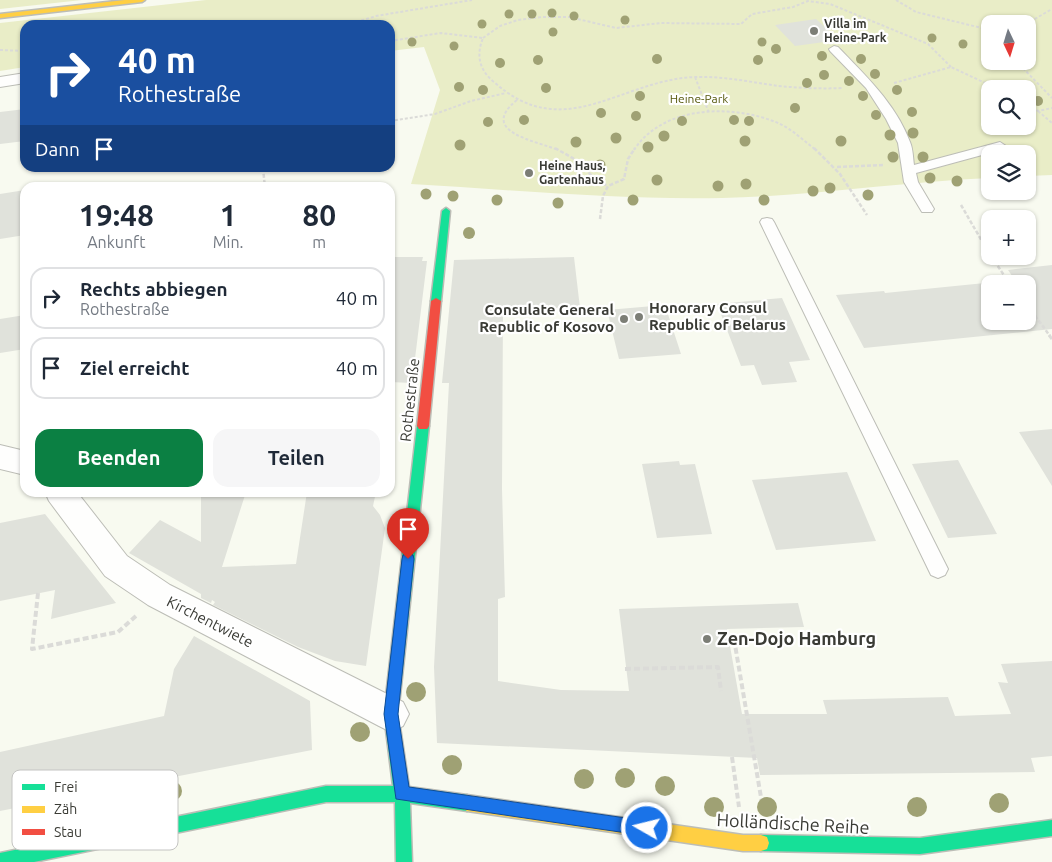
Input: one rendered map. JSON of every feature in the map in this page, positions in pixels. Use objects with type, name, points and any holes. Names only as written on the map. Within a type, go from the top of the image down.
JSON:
[{"type":"street","points":[[0,16],[142,0]]},
{"type":"street","points":[[0,82],[20,79]]},
{"type":"street","name":"Rothestraße","points":[[404,862],[402,794],[391,714],[446,211]]},
{"type":"street","points":[[0,457],[20,462]]},
{"type":"street","name":"Kirchentwiete","points":[[63,497],[116,566],[159,596],[391,714]]},
{"type":"street","name":"Holländische Reihe","points":[[178,824],[326,794],[402,794],[743,843],[920,846],[1052,828]]},
{"type":"street","name":"Holländische Reihe","points":[[0,861],[54,850]]},
{"type":"lane","points":[[834,50],[870,86],[902,138],[907,153],[907,168],[916,194],[927,209]]},
{"type":"lane","points":[[907,168],[981,150]]},
{"type":"lane","points":[[767,222],[938,569]]},
{"type":"path","points":[[363,20],[376,16],[472,0]]},
{"type":"path","points":[[896,0],[916,12],[981,28]]},
{"type":"path","points":[[951,67],[910,80],[870,86],[805,88],[724,78],[665,80],[591,106],[545,109],[517,100],[492,82],[481,68],[478,53],[483,38],[500,26],[518,20],[542,17],[569,17],[616,28],[670,22],[741,24],[752,14],[793,7],[808,1],[830,4],[928,44],[951,67],[981,81]]},
{"type":"path","points":[[1036,19],[1052,9]]},
{"type":"path","points":[[1049,12],[1052,15]]},
{"type":"path","points":[[440,29],[441,33]]},
{"type":"path","points":[[395,40],[441,33],[483,38]]},
{"type":"path","points":[[0,50],[20,51]]},
{"type":"path","points":[[1025,70],[1052,98]]},
{"type":"path","points":[[695,78],[710,113]]},
{"type":"path","points":[[395,120],[436,114],[472,101],[507,93]]},
{"type":"path","points":[[517,100],[503,114],[503,121],[506,126],[524,139],[550,147],[574,158],[585,166],[595,180],[608,186]]},
{"type":"path","points":[[1038,111],[1050,109]]},
{"type":"path","points":[[1038,111],[1052,123]]},
{"type":"path","points":[[600,219],[603,196],[608,186],[624,179],[628,158],[636,145],[661,123],[676,117],[710,113],[749,114],[776,122],[822,154],[836,167],[853,189],[867,215]]},
{"type":"path","points":[[836,167],[907,168]]},
{"type":"path","points":[[961,206],[981,240]]},
{"type":"path","points":[[1036,317],[1052,339]]},
{"type":"path","points":[[38,593],[32,649],[118,632],[159,596]]},
{"type":"path","points":[[734,639],[769,844]]},
{"type":"path","points":[[625,669],[718,667],[721,691]]},
{"type":"path","points":[[732,757],[743,843]]},
{"type":"green space","points":[[0,0],[82,0],[0,9]]},
{"type":"green space","name":"Heine-Park","points":[[206,0],[1052,0],[1052,175],[1036,176],[1036,145],[981,145],[981,179],[756,197],[644,198],[411,184],[440,90],[424,47],[395,50],[395,20],[27,20]]},
{"type":"green space","name":"Heine-Park","points":[[20,21],[20,68],[0,71],[0,23]]},
{"type":"building","name":"Villa im Heine-Park","points":[[816,19],[839,40],[795,46],[775,25]]},
{"type":"building","points":[[20,110],[20,142],[0,144],[0,112]]},
{"type":"building","points":[[20,191],[20,236],[0,239],[0,194]]},
{"type":"building","points":[[395,257],[423,257],[422,261],[427,261],[412,383],[395,382]]},
{"type":"building","points":[[574,257],[580,308],[503,308],[502,489],[505,597],[498,599],[498,681],[561,690],[629,691],[619,609],[798,603],[804,627],[727,629],[742,714],[827,714],[823,700],[948,697],[955,716],[1011,714],[998,682],[1008,683],[1001,664],[1052,661],[1052,756],[1031,758],[1035,772],[760,775],[757,758],[437,743],[434,667],[449,383],[442,383],[454,260]]},
{"type":"building","points":[[1052,265],[1052,329],[864,348],[836,295],[884,291],[885,293],[981,283],[981,330],[1036,330],[1036,275],[1012,275],[1008,270]]},
{"type":"building","points":[[782,298],[810,360],[789,362],[797,382],[762,385],[754,365],[741,366],[717,304]]},
{"type":"building","points":[[665,305],[681,354],[619,359],[607,310]]},
{"type":"building","points":[[20,316],[20,350],[0,353],[0,319]]},
{"type":"building","points":[[1052,429],[1052,486],[1019,432]]},
{"type":"building","points":[[958,460],[997,534],[948,538],[912,464]]},
{"type":"building","points":[[679,461],[680,465],[695,464],[712,534],[657,538],[642,464]]},
{"type":"building","points":[[847,472],[876,541],[776,550],[752,480]]},
{"type":"building","points":[[201,497],[244,497],[222,567],[296,564],[306,497],[375,497],[373,506],[380,515],[385,528],[366,666],[335,661],[298,647],[213,605],[215,602],[212,600],[211,603],[201,598],[201,594],[129,553],[160,520],[201,542]]},
{"type":"building","points":[[45,514],[116,603],[51,619],[55,590],[0,601],[0,523]]},
{"type":"building","points":[[194,636],[310,701],[312,750],[178,776],[178,770],[12,770],[12,809],[0,811],[0,752],[164,716],[174,669]]},
{"type":"traffic: fast","points":[[436,301],[446,211]]},
{"type":"traffic: fast","points":[[404,862],[402,794],[391,714],[423,426]]},
{"type":"traffic: fast","points":[[178,824],[326,794],[402,794],[467,803]]},
{"type":"traffic: fast","points":[[761,843],[920,846],[1052,828]]},
{"type":"traffic: fast","points":[[0,861],[54,850]]},
{"type":"traffic: slow","points":[[0,16],[142,0]]},
{"type":"traffic: slow","points":[[467,803],[743,843],[761,843]]},
{"type":"traffic: jam","points":[[423,426],[436,301]]},
{"type":"place","name":"Villa im Heine-Park","points":[[814,31]]},
{"type":"place","name":"Heine Haus, Gartenhaus","points":[[529,173]]},
{"type":"place","name":"Honorary Consul Republic of Belarus","points":[[639,317]]},
{"type":"place","name":"Consulate General Republic of Kosovo","points":[[624,319]]},
{"type":"place","name":"Zen-Dojo Hamburg","points":[[707,639]]},
{"type":"route","points":[[408,559],[391,714],[402,794],[647,828]]}]
